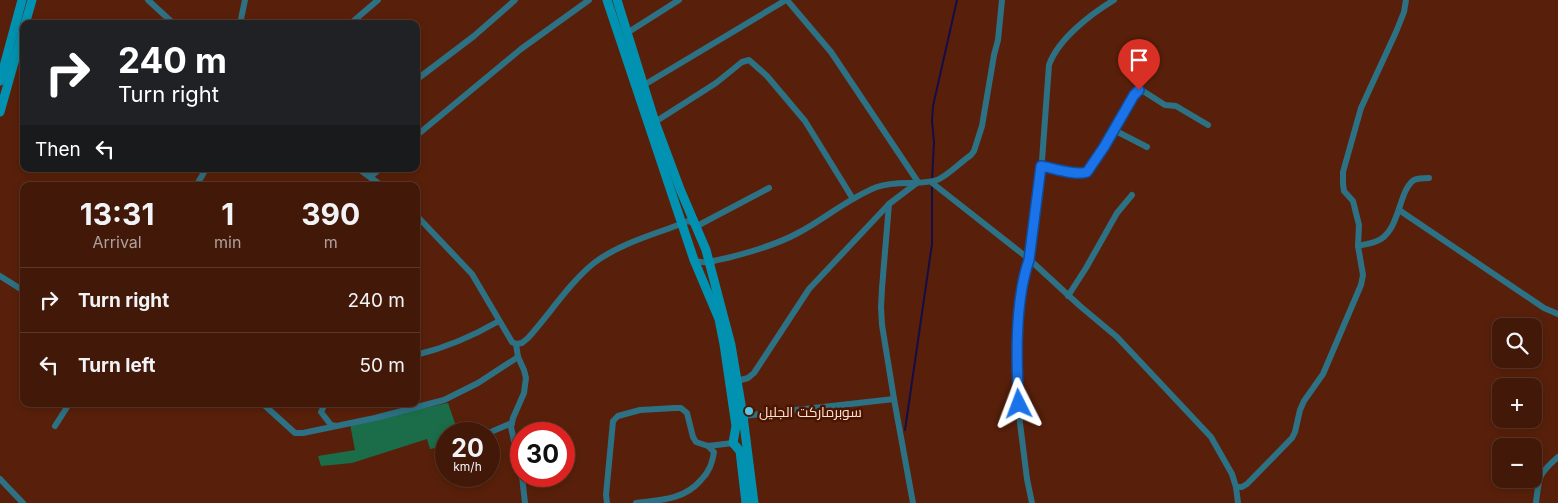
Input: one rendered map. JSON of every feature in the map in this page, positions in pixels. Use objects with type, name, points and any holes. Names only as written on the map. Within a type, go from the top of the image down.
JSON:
[{"type":"main road","points":[[0,80],[22,0]]},
{"type":"main road","points":[[26,20],[32,0]]},
{"type":"main road","points":[[607,0],[681,224],[713,305],[722,334],[736,426],[733,442],[740,452],[746,503]]},
{"type":"main road","points":[[617,0],[655,122],[680,189],[697,225],[726,323],[743,416],[754,503]]},
{"type":"main road","points":[[0,112],[20,42]]},
{"type":"street","points":[[148,0],[167,20]]},
{"type":"street","points":[[241,20],[245,0]]},
{"type":"street","points":[[355,20],[378,0]]},
{"type":"street","points":[[420,77],[474,36],[515,0]]},
{"type":"street","points":[[420,133],[521,49],[589,0]]},
{"type":"street","points":[[627,33],[679,0]]},
{"type":"street","points":[[644,86],[787,0],[830,52],[918,182]]},
{"type":"street","points":[[694,260],[709,262],[750,252],[786,239],[799,233],[853,199],[885,185],[931,182],[940,179],[974,151],[982,126],[988,94],[998,40],[1002,0]]},
{"type":"street","points":[[1032,503],[1027,479],[1018,385],[1020,303],[1024,274],[1029,260],[1041,166],[1047,75],[1051,58],[1060,46],[1081,25],[1114,0]]},
{"type":"street","points":[[1236,486],[1242,487],[1247,484],[1292,438],[1304,401],[1323,374],[1361,285],[1363,274],[1358,246],[1357,213],[1352,201],[1344,191],[1343,172],[1361,108],[1396,32],[1404,12],[1406,0]]},
{"type":"street","points":[[655,122],[716,83],[742,62],[749,60],[767,76],[805,121],[853,199]]},
{"type":"street","points":[[1041,166],[1077,173],[1087,172],[1134,95],[1139,90],[1165,105],[1176,106],[1208,125]]},
{"type":"street","points":[[1114,130],[1147,147]]},
{"type":"street","points":[[363,172],[376,182]]},
{"type":"street","points":[[370,178],[377,172]]},
{"type":"street","points":[[1358,246],[1383,238],[1397,218],[1411,183],[1415,179],[1429,178]]},
{"type":"street","points":[[737,381],[748,378],[754,373],[809,289],[889,204],[918,182]]},
{"type":"street","points":[[931,182],[1029,260],[1117,337],[1211,437],[1232,474],[1238,503]]},
{"type":"street","points":[[420,219],[472,274],[510,341],[516,344],[522,343],[528,338],[595,262],[627,245],[681,224],[688,222],[697,225],[769,188]]},
{"type":"street","points":[[1068,296],[1117,213],[1132,195]]},
{"type":"street","points":[[889,204],[881,307],[883,338],[913,503]]},
{"type":"street","points":[[1399,210],[1544,308],[1558,314]]},
{"type":"street","points":[[0,276],[20,288]]},
{"type":"street","points":[[420,354],[472,335],[499,321]]},
{"type":"street","points":[[512,422],[524,394],[525,383],[525,374],[518,357],[516,344]]},
{"type":"street","points":[[420,350],[427,353]]},
{"type":"street","points":[[420,406],[444,400],[478,383],[518,357]]},
{"type":"street","points":[[743,416],[894,399]]},
{"type":"street","points":[[56,426],[66,407]]},
{"type":"street","points":[[266,407],[297,434],[339,426],[416,407]]},
{"type":"street","points":[[323,407],[320,412],[331,425],[339,426]]},
{"type":"street","points":[[607,503],[606,495],[613,421],[618,416],[640,410],[681,408],[687,413],[696,442],[708,446],[714,452],[711,465],[702,479],[690,490],[675,497],[636,503]]},
{"type":"street","points":[[708,446],[733,442]]},
{"type":"street","points":[[1536,503],[1540,476],[1544,469],[1558,457]]},
{"type":"street","points":[[0,479],[23,503]]},
{"type":"street","points":[[523,487],[525,503]]},
{"type":"green space","points":[[448,403],[455,422],[435,422],[435,448],[430,449],[427,439],[352,463],[321,466],[318,456],[355,450],[350,424]]},
{"type":"waterway","points":[[932,180],[933,106],[957,0]]},
{"type":"waterway","points":[[905,430],[932,244],[932,184]]},
{"type":"place","name":"سوبرماركت الجليل","points":[[749,411]]},
{"type":"route","points":[[1019,404],[1018,351],[1020,303],[1024,274],[1029,260],[1041,166],[1077,173],[1087,172],[1134,95],[1139,90]]}]
